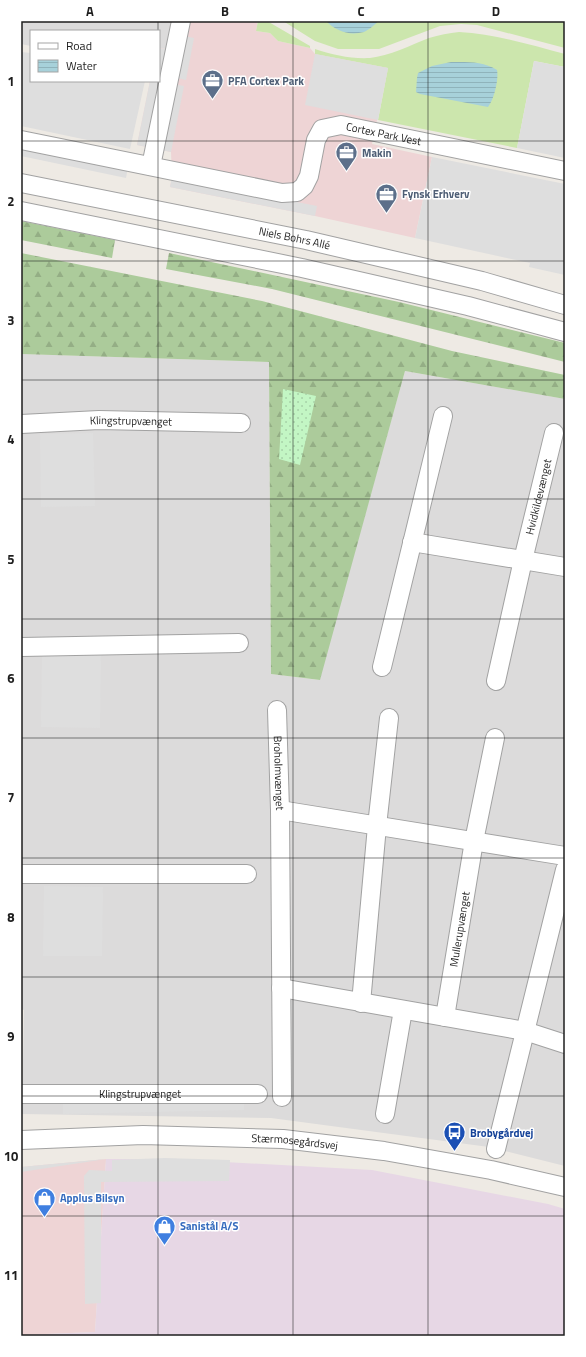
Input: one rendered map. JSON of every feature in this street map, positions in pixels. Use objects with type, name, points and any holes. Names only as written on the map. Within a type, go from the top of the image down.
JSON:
[{"type":"street","points":[[151,166],[181,21]]},
{"type":"street","name":"Cortex Park Vest","points":[[21,140],[282,193],[297,192],[304,186],[309,176],[316,140],[322,129],[341,125],[565,171]]},
{"type":"street","name":"Niels Bohrs Allé","points":[[21,183],[306,240],[482,281],[565,305]]},
{"type":"street","points":[[21,211],[302,268],[468,306],[565,332]]},
{"type":"street","points":[[382,667],[443,416]]},
{"type":"street","name":"Klingstrupvænget","points":[[21,424],[99,420],[241,423]]},
{"type":"street","name":"Hvidkildevænget","points":[[496,681],[523,560],[554,433]]},
{"type":"street","points":[[412,542],[565,567]]},
{"type":"street","points":[[21,647],[239,643]]},
{"type":"street","name":"Broholmvænget","points":[[277,710],[280,810],[565,856]]},
{"type":"street","points":[[361,1003],[389,718]]},
{"type":"street","points":[[474,841],[495,738]]},
{"type":"street","points":[[280,810],[282,1097]]},
{"type":"street","name":"Mullerupvænget","points":[[445,1017],[474,841]]},
{"type":"street","points":[[496,1149],[565,870]]},
{"type":"street","points":[[21,874],[247,874]]},
{"type":"street","points":[[281,988],[525,1031],[565,1044]]},
{"type":"street","points":[[385,1114],[403,1010]]},
{"type":"street","name":"Klingstrupvænget","points":[[21,1094],[258,1094]]},
{"type":"street","name":"Stærmosegårdsvej","points":[[21,1140],[143,1135],[283,1139],[384,1151],[491,1170],[565,1187]]},
{"type":"shaded area","points":[[21,21],[171,21],[166,49],[160,48],[160,30],[30,30],[30,46],[21,44]]},
{"type":"shaded area","points":[[171,21],[258,21],[256,31],[270,33],[278,41],[310,48],[315,54],[388,68],[372,144],[432,157],[415,238],[170,187],[172,177],[171,152],[137,145],[150,82],[160,82],[160,48],[166,49]]},
{"type":"shaded area","points":[[170,33],[194,38],[186,80],[160,74],[160,48],[166,49]]},
{"type":"shaded area","points":[[21,52],[30,53],[30,82],[145,82],[130,149],[21,126]]},
{"type":"shaded area","points":[[315,54],[388,68],[378,120],[305,105]]},
{"type":"shaded area","points":[[534,61],[565,67],[565,158],[517,148]]},
{"type":"shaded area","points":[[150,82],[160,82],[184,86],[171,152],[137,145]]},
{"type":"shaded area","points":[[21,146],[128,167],[126,178],[21,156]]},
{"type":"shaded area","points":[[432,157],[565,184],[565,275],[529,267],[530,263],[415,238]]},
{"type":"shaded area","points":[[172,177],[317,206],[315,216],[170,187]]},
{"type":"shaded area","points":[[21,354],[269,362],[271,674],[319,680],[405,371],[565,399],[565,1166],[489,1147],[271,1118],[22,1114],[24,1010],[21,1009]]},
{"type":"shaded area","points":[[93,433],[95,506],[41,507],[40,434]]},
{"type":"shaded area","points":[[42,653],[101,655],[100,728],[41,727]]},
{"type":"shaded area","points":[[44,886],[103,887],[102,956],[43,956]]},
{"type":"shaded area","points":[[244,1098],[244,1110],[63,1114],[63,1100]]},
{"type":"shaded area","points":[[165,1158],[230,1160],[229,1181],[101,1182],[101,1303],[85,1304],[84,1176],[89,1170],[112,1171],[112,1160]]},
{"type":"shaded area","points":[[106,1159],[95,1332],[21,1335],[21,1167]]},
{"type":"shaded area","points":[[106,1159],[170,1159],[372,1170],[548,1204],[565,1209],[565,1336],[21,1336],[95,1332]]},
{"type":"shaded area","points":[[106,1159],[21,1172],[21,1167]]},
{"type":"green space","points":[[258,21],[267,21],[310,46],[310,48],[278,41],[270,33],[256,31]]},
{"type":"green space","points":[[283,21],[565,21],[565,48],[477,25],[461,24],[440,26],[379,49],[338,49],[315,41]]},
{"type":"green space","points":[[459,32],[499,37],[565,54],[565,67],[534,61],[517,148],[378,120],[388,68],[315,54],[315,49],[356,58],[377,57],[392,53],[429,38]]},
{"type":"green space","points":[[21,221],[115,240],[112,258],[21,240]]},
{"type":"green space","points":[[21,253],[262,301],[452,351],[565,375],[565,399],[405,371],[320,680],[271,674],[269,362],[21,354]]},
{"type":"green space","points":[[169,253],[399,302],[565,343],[565,362],[272,289],[166,269]]},
{"type":"green space","points":[[283,389],[316,396],[300,465],[279,459]]},
{"type":"water","points":[[326,21],[379,21],[364,32],[348,33],[334,28]]},
{"type":"water","points":[[451,62],[481,64],[497,70],[496,89],[488,107],[416,92],[418,73],[432,66]]},
{"type":"place","name":"PFA Cortex Park","points":[[212,100]]},
{"type":"place","name":"Makin","points":[[346,172]]},
{"type":"place","name":"Fynsk Erhverv","points":[[387,214]]},
{"type":"place","name":"Brobygårdvej","points":[[455,1152]]},
{"type":"place","name":"Applus Bilsyn","points":[[44,1218]]},
{"type":"place","name":"Sanistål A/S","points":[[165,1246]]}]
